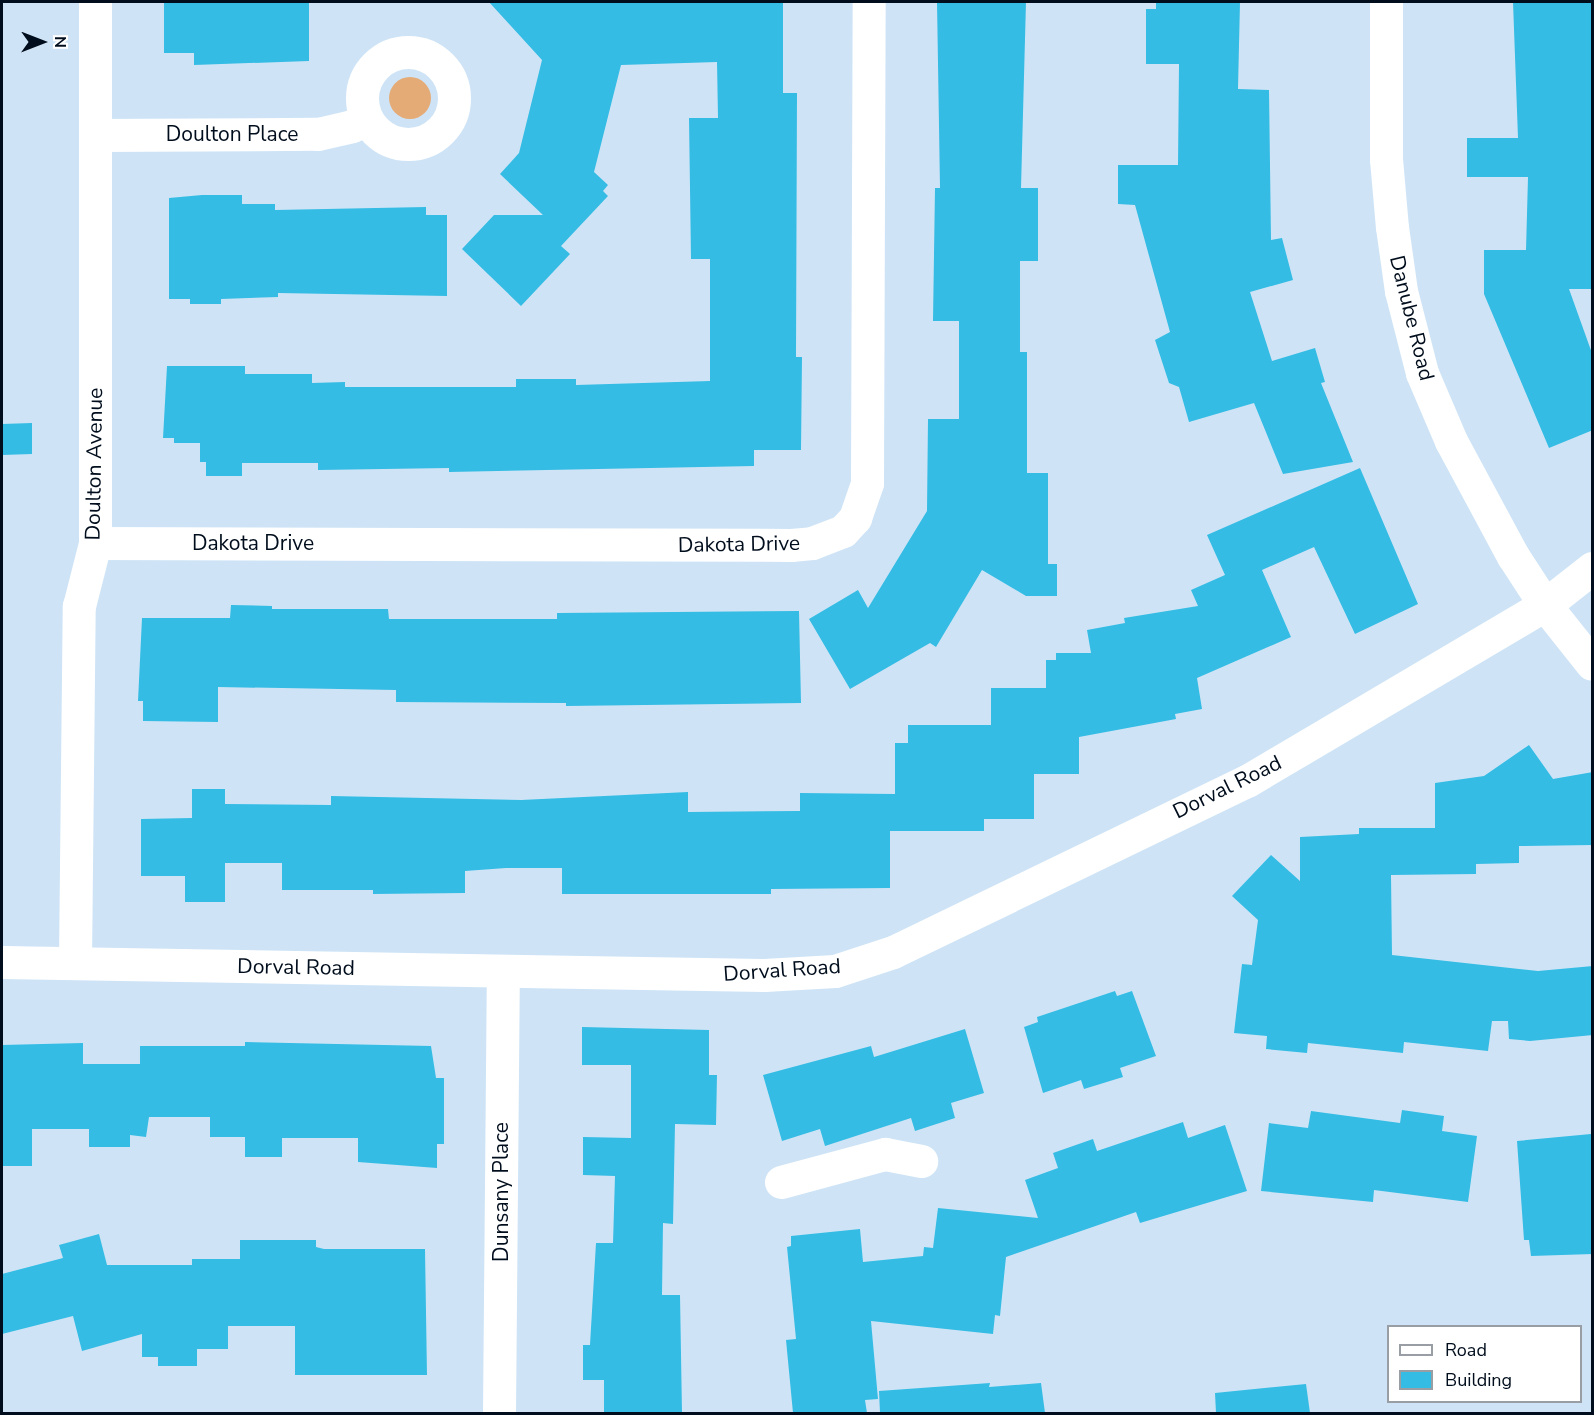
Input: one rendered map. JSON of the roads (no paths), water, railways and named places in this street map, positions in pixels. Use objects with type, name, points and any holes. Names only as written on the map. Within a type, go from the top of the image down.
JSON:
[{"type":"street","name":"Doulton Avenue","points":[[75,962],[79,606],[95,543],[95,2]]},
{"type":"street","name":"Dakota Drive","points":[[95,543],[791,545],[820,540],[843,531],[855,518],[867,483],[869,2]]},
{"type":"street","name":"Danube Road","points":[[1386,2],[1386,159],[1401,291],[1422,373],[1451,441],[1545,605]]},
{"type":"street","name":"Doulton Place","points":[[95,135],[318,134],[352,126],[366,118]]},
{"type":"street","name":"Dorval Road","points":[[2,962],[764,975],[835,971],[893,952],[1247,781],[1545,605],[1593,568]]},
{"type":"street","points":[[1545,605],[1593,664]]},
{"type":"street","name":"Dunsany Place","points":[[499,1413],[503,971]]},
{"type":"street","points":[[781,1182],[885,1154],[921,1161]]}]
